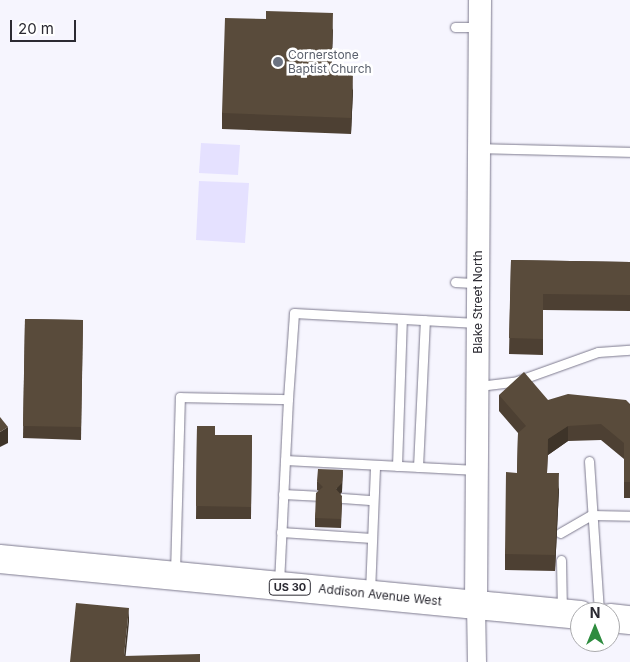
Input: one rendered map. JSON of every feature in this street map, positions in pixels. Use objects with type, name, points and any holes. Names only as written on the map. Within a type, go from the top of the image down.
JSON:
[{"type":"main road","name":"Addison Avenue West","points":[[0,559],[570,614]]},
{"type":"street","name":"Blake Street North","points":[[476,605],[480,0]]},
{"type":"street","points":[[476,605],[477,662]]},
{"type":"lane","points":[[455,27],[479,27]]},
{"type":"lane","points":[[479,148],[630,152]]},
{"type":"lane","points":[[455,282],[478,283]]},
{"type":"lane","points":[[278,586],[294,313],[478,323]]},
{"type":"lane","points":[[397,466],[402,319]]},
{"type":"lane","points":[[418,467],[426,320]]},
{"type":"lane","points":[[477,386],[514,382],[598,352],[630,350]]},
{"type":"lane","points":[[175,576],[180,397],[288,399]]},
{"type":"lane","points":[[285,460],[477,470]]},
{"type":"lane","points":[[589,461],[591,515],[599,602]]},
{"type":"lane","points":[[370,594],[375,465]]},
{"type":"lane","points":[[283,494],[317,496]]},
{"type":"lane","points":[[342,498],[373,500]]},
{"type":"lane","points":[[560,533],[591,515],[630,516]]},
{"type":"lane","points":[[281,532],[372,538]]},
{"type":"lane","points":[[561,560],[570,609]]},
{"type":"shaded area","points":[[201,143],[240,145],[238,175],[199,173]]},
{"type":"shaded area","points":[[199,181],[249,183],[245,243],[196,240]]},
{"type":"building","name":"Cornerstone Baptist Church","points":[[266,11],[333,13],[331,73],[353,74],[351,118],[222,113],[225,18],[266,19]]},
{"type":"building","points":[[511,260],[630,262],[630,295],[543,294],[543,339],[509,338]]},
{"type":"building","points":[[25,319],[83,320],[81,427],[23,426]]},
{"type":"building","points":[[524,372],[548,400],[568,394],[626,400],[630,404],[630,482],[624,482],[624,443],[601,424],[568,426],[548,439],[547,473],[559,473],[555,555],[505,554],[506,472],[517,473],[518,433],[526,426],[499,395]]},
{"type":"building","points":[[0,417],[8,427],[0,432]]},
{"type":"building","points":[[197,426],[215,426],[215,435],[252,435],[251,507],[196,506]]},
{"type":"building","points":[[318,469],[343,470],[342,483],[336,489],[342,496],[341,519],[315,518],[316,493],[323,487],[317,481]]},
{"type":"building","points":[[76,603],[129,608],[124,656],[200,654],[200,662],[70,662]]},
{"type":"place","name":"Cornerstone Baptist Church","points":[[278,62]]}]
